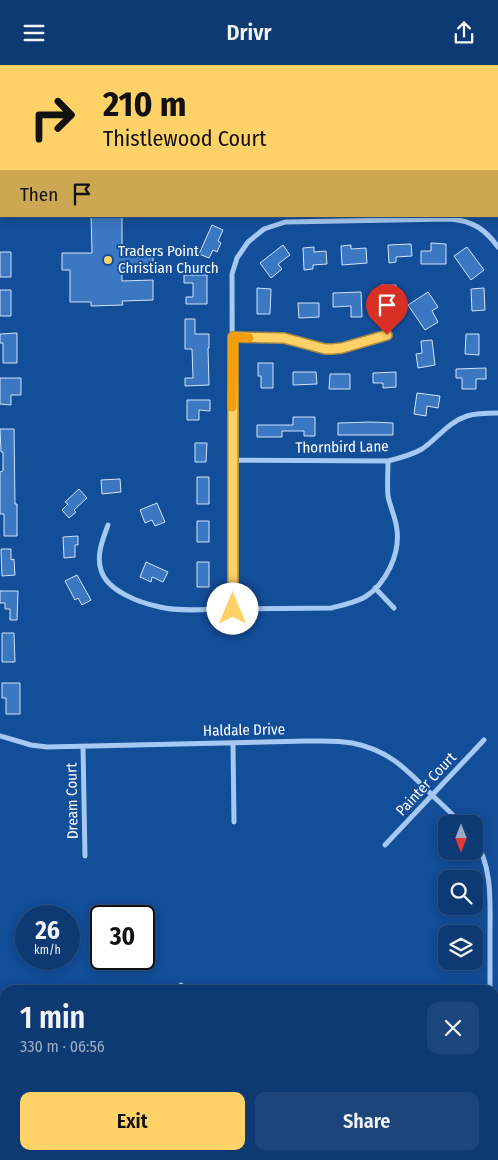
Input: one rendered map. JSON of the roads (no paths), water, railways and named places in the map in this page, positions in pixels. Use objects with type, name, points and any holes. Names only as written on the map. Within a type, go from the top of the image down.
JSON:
[{"type":"street","points":[[233,609],[232,283],[234,265],[242,249],[256,234],[284,222],[395,218],[450,219],[472,223],[486,233],[498,247]]},
{"type":"street","points":[[233,337],[284,338],[325,349],[333,349],[387,335]]},
{"type":"street","name":"Thornbird Lane","points":[[232,460],[388,461],[406,457],[422,449],[452,424],[466,416],[498,413]]},
{"type":"street","points":[[108,525],[101,545],[100,569],[107,581],[121,593],[143,603],[161,608],[188,609],[331,608],[348,604],[366,596],[385,577],[392,563],[397,545],[397,531],[388,496],[388,461]]},
{"type":"street","points":[[376,588],[394,608]]},
{"type":"street","name":"Haldale Drive","points":[[0,735],[31,745],[47,747],[322,741],[352,743],[381,752],[396,761],[416,778],[452,815]]},
{"type":"street","name":"Painter Court","points":[[385,845],[484,740]]},
{"type":"street","points":[[233,743],[234,822]]},
{"type":"street","name":"Dream Court","points":[[84,747],[85,856]]},
{"type":"street","points":[[483,860],[490,895],[490,985]]},
{"type":"place","name":"Traders Point Christian Church","points":[[108,260]]}]
